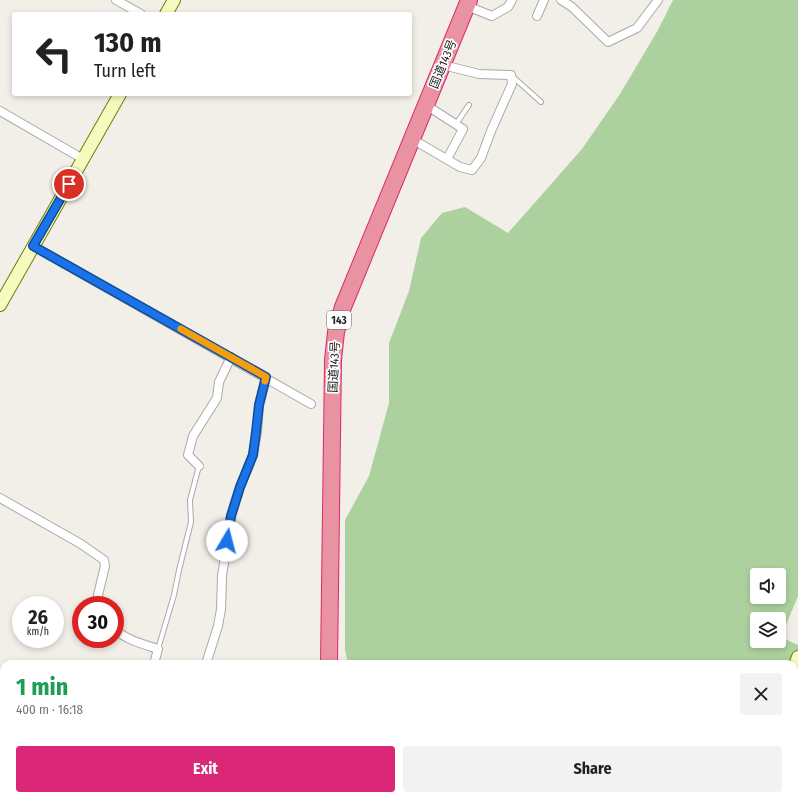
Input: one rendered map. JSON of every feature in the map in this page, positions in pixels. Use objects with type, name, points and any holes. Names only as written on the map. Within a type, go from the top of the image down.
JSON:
[{"type":"highway","name":"国道143号","points":[[329,660],[333,360],[336,332],[343,307],[468,3]]},
{"type":"street","points":[[116,0],[137,12]]},
{"type":"street","points":[[167,12],[174,0]]},
{"type":"street","points":[[468,3],[492,16],[508,7],[512,0]]},
{"type":"street","points":[[537,16],[544,0]]},
{"type":"street","points":[[561,0],[572,7],[608,42],[637,28],[658,0]]},
{"type":"street","points":[[412,139],[460,167],[472,170],[481,158],[491,131],[512,84],[511,75],[479,74],[443,65]]},
{"type":"street","points":[[0,305],[119,96]]},
{"type":"street","points":[[426,105],[463,130],[447,159]]},
{"type":"street","points":[[0,111],[83,159]]},
{"type":"street","points":[[33,246],[231,357],[311,404]]},
{"type":"street","points":[[199,466],[188,454],[193,436],[217,398],[218,382],[231,357]]},
{"type":"street","points":[[207,660],[222,608],[222,576],[231,516],[240,487],[253,455],[259,405],[266,377]]},
{"type":"street","points":[[0,498],[81,544],[104,560],[105,566],[98,596]]},
{"type":"street","points":[[124,636],[139,643],[158,649],[155,660]]},
{"type":"lane","points":[[511,75],[541,102]]},
{"type":"lane","points":[[456,125],[468,106]]},
{"type":"lane","points":[[158,649],[174,595],[191,522],[190,500],[199,466]]},
{"type":"green space","points":[[673,0],[798,0],[798,596],[786,625],[786,612],[750,612],[750,648],[786,648],[786,639],[798,645],[798,660],[347,660],[345,650],[345,520],[369,476],[389,403],[389,343],[409,291],[421,238],[442,213],[465,207],[508,233],[582,149],[620,94],[658,30]]},
{"type":"slow traffic","points":[[181,329],[266,377],[265,381]]},
{"type":"route","points":[[69,184],[33,246],[266,377],[259,405],[253,455],[240,487],[231,516],[227,541]]}]
